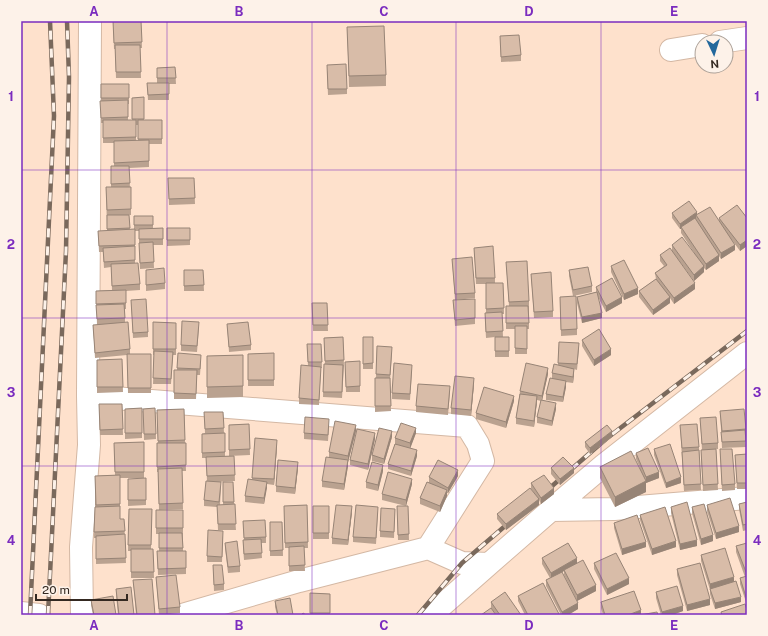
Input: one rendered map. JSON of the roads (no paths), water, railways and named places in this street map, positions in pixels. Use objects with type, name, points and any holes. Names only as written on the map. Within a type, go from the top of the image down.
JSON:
[{"type":"street","points":[[82,615],[80,554],[89,445],[90,21]]},
{"type":"street","points":[[734,40],[747,38]]},
{"type":"street","points":[[671,50],[694,46]]},
{"type":"street","points":[[431,615],[604,465],[747,353]]},
{"type":"street","points":[[88,396],[467,426],[478,444],[483,461],[428,548]]},
{"type":"street","points":[[551,510],[614,509],[747,498]]},
{"type":"street","points":[[182,615],[299,581],[428,548],[462,563],[488,564]]},
{"type":"street","points":[[21,613],[39,615]]},
{"type":"railway","points":[[30,615],[54,116],[50,21]]},
{"type":"railway","points":[[48,615],[66,251],[69,77],[67,21]]},
{"type":"railway","points":[[544,493],[606,439],[747,331]]},
{"type":"railway","points":[[418,615],[462,563],[512,520]]}]
